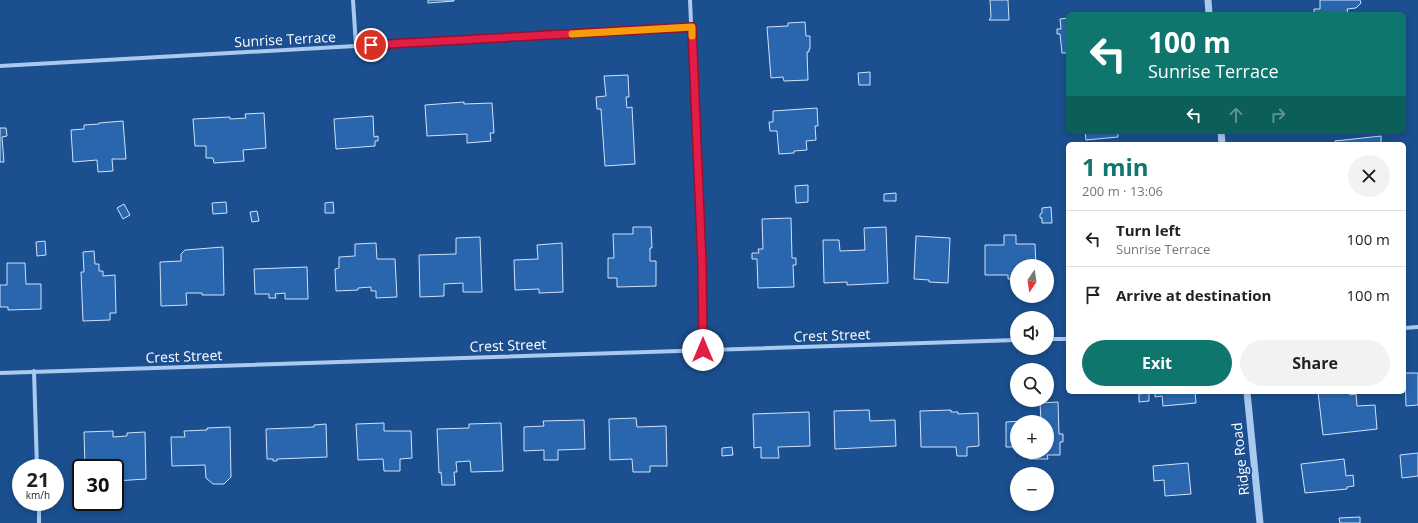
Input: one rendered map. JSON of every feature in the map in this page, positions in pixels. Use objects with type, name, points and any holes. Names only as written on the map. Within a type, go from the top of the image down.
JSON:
[{"type":"street","points":[[353,0],[356,46]]},
{"type":"street","points":[[690,0],[702,263],[703,350]]},
{"type":"street","points":[[1208,0],[1209,12]]},
{"type":"street","name":"Sunrise Terrace","points":[[0,66],[692,27]]},
{"type":"street","points":[[1406,328],[1418,327]]},
{"type":"street","points":[[1054,340],[1066,339]]},
{"type":"street","name":"Crest Street","points":[[0,372],[1010,340]]},
{"type":"street","points":[[34,372],[37,459]]},
{"type":"street","name":"Ridge Road","points":[[1247,394],[1260,523]]},
{"type":"street","points":[[39,511],[39,523]]},
{"type":"building","points":[[428,0],[454,0],[454,1],[428,3]]},
{"type":"building","points":[[990,0],[1008,0],[1009,20],[989,20],[991,17]]},
{"type":"building","points":[[1320,0],[1360,0],[1361,3],[1356,8],[1347,9],[1348,12],[1314,12],[1314,9],[1320,9]]},
{"type":"building","points":[[1066,18],[1066,53],[1062,53],[1060,34],[1057,34],[1057,29],[1061,29],[1060,19]]},
{"type":"building","points":[[805,22],[806,36],[810,36],[810,49],[809,52],[807,52],[808,80],[784,81],[783,77],[771,78],[767,27],[788,26],[788,23]]},
{"type":"building","points":[[870,72],[870,85],[859,85],[858,73]]},
{"type":"building","points":[[628,75],[629,97],[626,97],[627,108],[632,107],[635,164],[605,166],[601,109],[597,109],[596,97],[606,96],[604,76]]},
{"type":"building","points":[[464,102],[464,104],[492,103],[494,133],[490,133],[491,141],[467,143],[467,134],[427,136],[425,105]]},
{"type":"building","points":[[817,108],[818,126],[815,126],[816,140],[806,141],[807,150],[779,154],[777,131],[770,131],[769,122],[773,122],[773,111]]},
{"type":"building","points":[[264,113],[266,148],[243,150],[244,161],[214,163],[213,158],[206,158],[206,146],[195,146],[193,119],[230,117],[230,119],[246,118],[245,114]]},
{"type":"building","points":[[373,116],[374,137],[378,136],[378,141],[375,141],[375,146],[336,149],[334,119]]},
{"type":"building","points":[[123,121],[126,159],[112,159],[113,171],[98,172],[97,160],[73,162],[71,130],[84,129],[84,125]]},
{"type":"building","points":[[0,128],[6,128],[7,136],[2,137],[4,162],[0,162]]},
{"type":"building","points":[[1085,134],[1118,134],[1118,137],[1086,140]]},
{"type":"building","points":[[1381,136],[1381,142],[1335,141]]},
{"type":"building","points":[[808,185],[808,202],[796,203],[795,186]]},
{"type":"building","points":[[896,193],[896,201],[884,201],[884,194]]},
{"type":"building","points":[[226,202],[227,213],[213,214],[212,203]]},
{"type":"building","points":[[333,202],[334,213],[325,213],[325,203]]},
{"type":"building","points":[[124,204],[130,215],[123,219],[117,208]]},
{"type":"building","points":[[1051,207],[1052,223],[1042,223],[1040,214],[1042,213],[1042,208]]},
{"type":"building","points":[[257,211],[259,221],[252,222],[250,212]]},
{"type":"building","points":[[791,218],[792,258],[796,258],[796,265],[793,265],[794,287],[758,288],[757,259],[752,259],[752,253],[759,253],[758,249],[763,249],[762,219]]},
{"type":"building","points":[[633,227],[651,227],[652,248],[650,248],[650,261],[656,261],[656,286],[617,287],[617,278],[608,278],[608,258],[614,258],[613,234],[633,234]]},
{"type":"building","points":[[886,227],[888,283],[847,285],[847,282],[824,283],[823,240],[839,240],[840,251],[865,250],[864,228]]},
{"type":"building","points":[[1004,235],[1016,235],[1016,244],[1035,244],[1036,259],[1010,259],[1010,279],[1008,279],[1008,275],[985,275],[985,245],[1004,245]]},
{"type":"building","points":[[916,236],[950,238],[948,283],[929,282],[929,280],[914,279]]},
{"type":"building","points":[[480,237],[482,292],[463,292],[463,283],[444,284],[444,296],[420,297],[419,255],[456,254],[456,238]]},
{"type":"building","points":[[45,241],[46,255],[37,256],[36,242]]},
{"type":"building","points":[[376,243],[377,259],[395,259],[397,297],[376,298],[376,291],[371,291],[371,287],[358,288],[358,290],[336,291],[335,269],[339,268],[339,257],[355,256],[355,244]]},
{"type":"building","points":[[562,243],[563,292],[539,293],[539,289],[515,290],[514,260],[538,259],[537,245]]},
{"type":"building","points":[[223,247],[224,295],[186,293],[187,305],[161,306],[160,262],[181,261],[181,254],[185,250]]},
{"type":"building","points":[[94,251],[95,264],[99,264],[99,271],[103,271],[103,276],[115,275],[116,313],[110,313],[110,320],[83,321],[81,272],[84,272],[83,252]]},
{"type":"building","points":[[7,263],[25,263],[26,284],[41,284],[41,309],[8,310],[8,307],[0,307],[0,285],[7,285]]},
{"type":"building","points":[[307,267],[308,299],[285,299],[285,293],[275,294],[276,298],[269,298],[269,294],[255,294],[254,269]]},
{"type":"building","points":[[1406,373],[1418,373],[1418,405],[1406,406]]},
{"type":"building","points":[[1139,394],[1149,394],[1149,401],[1139,402]]},
{"type":"building","points":[[1155,394],[1195,394],[1196,403],[1163,406],[1162,396],[1155,397]]},
{"type":"building","points":[[1318,394],[1356,394],[1357,406],[1375,405],[1377,429],[1323,435]]},
{"type":"building","points":[[1054,402],[1058,402],[1059,434],[1063,434],[1063,442],[1060,442],[1060,455],[1054,455],[1054,415],[1041,415],[1040,407],[1054,407]]},
{"type":"building","points":[[869,410],[870,421],[895,420],[896,446],[835,449],[834,411]]},
{"type":"building","points":[[951,410],[951,412],[958,412],[958,414],[978,413],[979,446],[967,447],[967,456],[957,456],[956,447],[921,447],[920,411]]},
{"type":"building","points":[[809,412],[810,446],[778,447],[779,458],[761,458],[761,447],[754,448],[753,414]]},
{"type":"building","points":[[636,418],[637,427],[666,426],[667,466],[650,466],[650,472],[633,472],[632,459],[610,460],[609,419]]},
{"type":"building","points":[[584,420],[585,449],[558,450],[558,460],[544,460],[544,450],[524,451],[524,427],[544,426],[543,421]]},
{"type":"building","points":[[1006,422],[1010,422],[1010,447],[1006,447]]},
{"type":"building","points":[[384,423],[384,431],[411,431],[412,458],[400,459],[400,471],[384,471],[383,459],[358,460],[356,424]]},
{"type":"building","points":[[501,423],[503,471],[471,472],[470,461],[456,462],[457,472],[454,472],[455,485],[442,485],[441,472],[439,473],[437,429],[469,428],[469,424]]},
{"type":"building","points":[[326,424],[327,457],[277,459],[277,461],[267,459],[266,429],[314,427],[314,425]]},
{"type":"building","points":[[230,427],[231,477],[224,484],[213,484],[206,478],[205,465],[172,466],[171,437],[185,437],[184,431]]},
{"type":"building","points":[[113,431],[113,437],[127,436],[127,433],[145,432],[146,479],[124,480],[124,459],[85,459],[84,432]]},
{"type":"building","points":[[732,447],[733,455],[722,456],[722,448]]},
{"type":"building","points":[[1418,453],[1418,476],[1402,478],[1400,455]]},
{"type":"building","points":[[1344,459],[1346,476],[1353,475],[1354,486],[1347,487],[1347,489],[1305,493],[1301,464]]},
{"type":"building","points":[[1188,463],[1191,494],[1165,496],[1164,480],[1154,481],[1153,466]]},
{"type":"building","points":[[1360,517],[1360,523],[1340,523],[1339,518]]},
{"type":"slow traffic","points":[[572,34],[692,27],[692,36]]},
{"type":"route","points":[[371,45],[692,27],[702,263],[703,350]]}]
